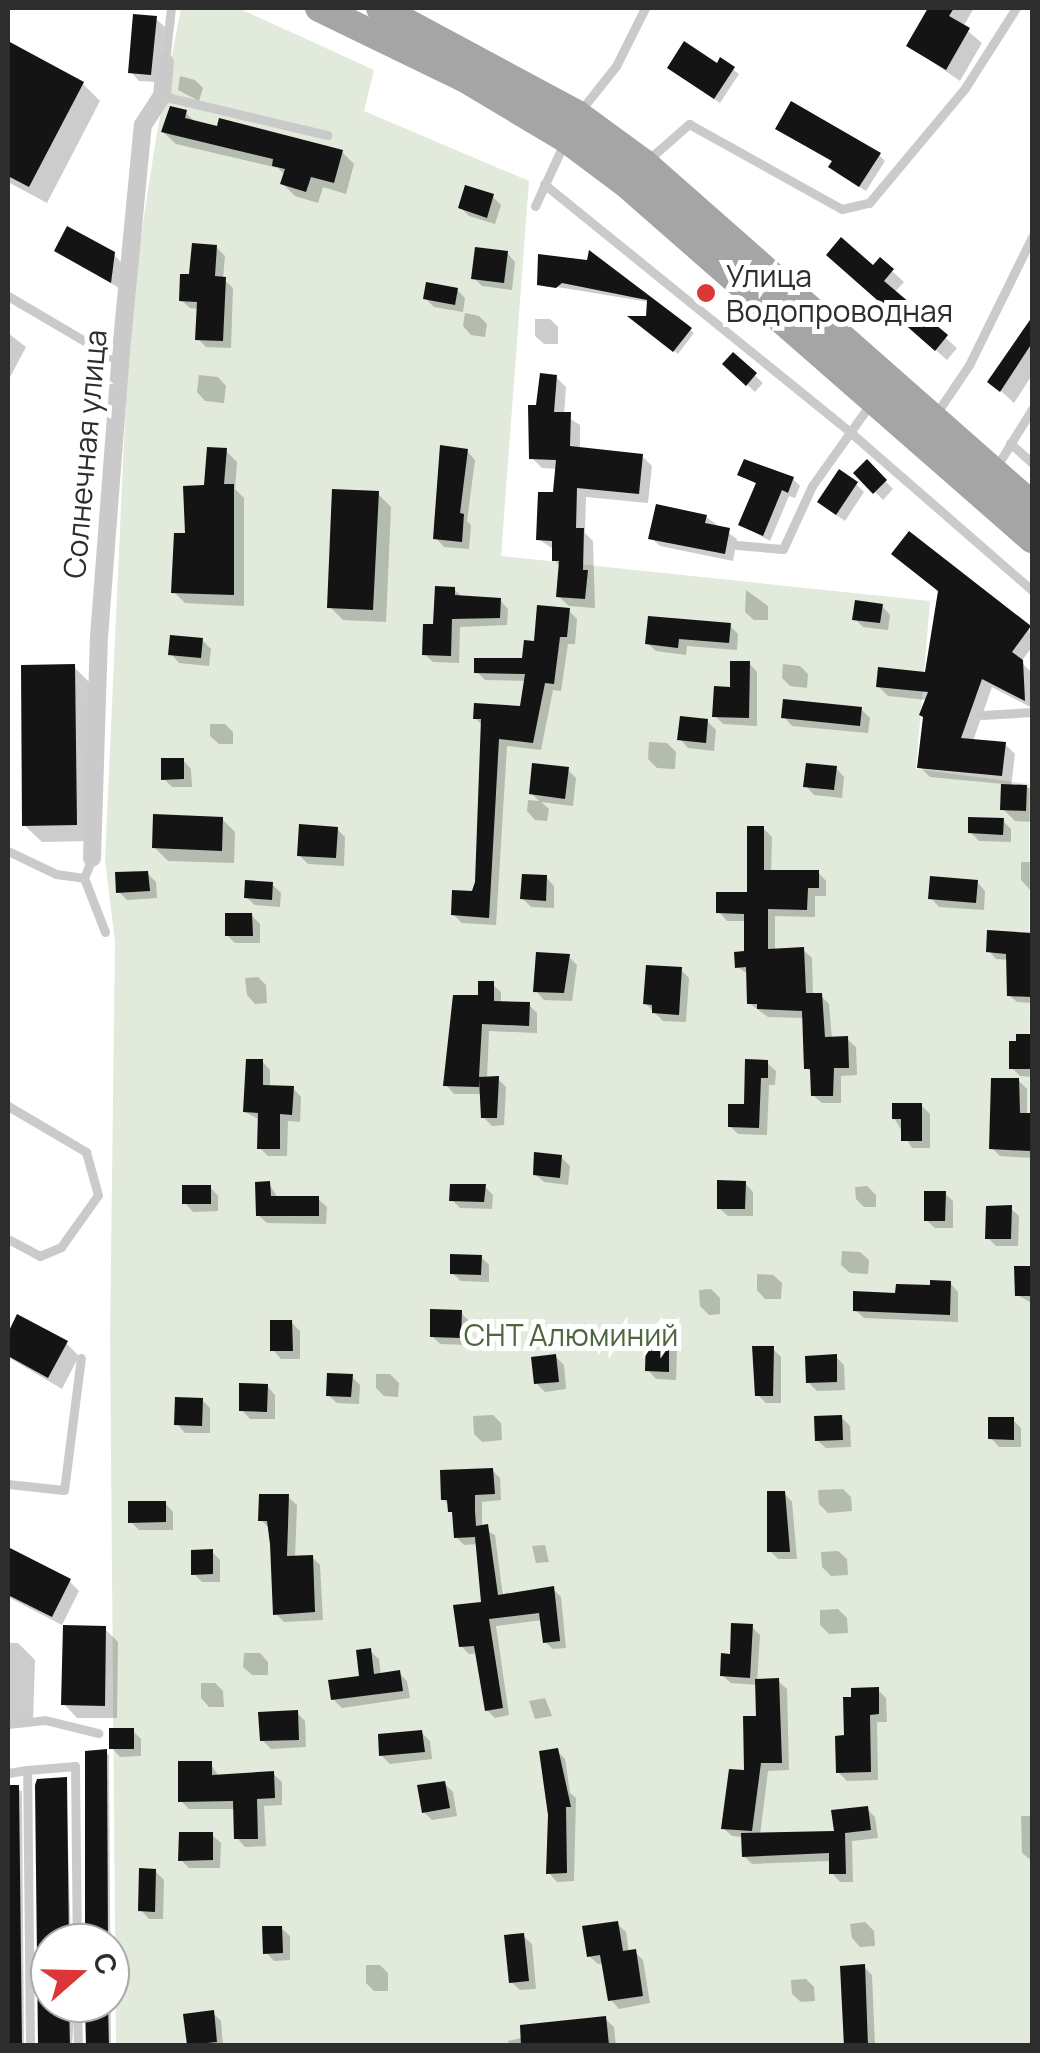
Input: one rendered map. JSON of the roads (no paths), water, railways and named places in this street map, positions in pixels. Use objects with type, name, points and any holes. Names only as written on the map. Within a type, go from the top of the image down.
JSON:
[{"type":"main road","points":[[319,8],[644,162],[1032,505]]},
{"type":"main road","points":[[380,8],[571,127],[625,183],[1032,539]]},
{"type":"street","name":"Солнечная улица","points":[[92,858],[99,637],[120,362],[142,125],[162,96],[165,62]]},
{"type":"lane","points":[[165,62],[172,8]]},
{"type":"lane","points":[[535,206],[571,127],[616,66],[645,8]]},
{"type":"lane","points":[[644,162],[688,124],[842,209],[869,203],[965,88],[1016,8]]},
{"type":"lane","points":[[162,96],[327,134]]},
{"type":"lane","points":[[544,184],[850,432],[1032,590]]},
{"type":"lane","points":[[933,418],[969,365],[1032,237]]},
{"type":"lane","points":[[8,296],[120,362]]},
{"type":"lane","points":[[737,544],[783,549],[812,486],[874,399]]},
{"type":"lane","points":[[993,472],[1032,409]]},
{"type":"lane","points":[[1010,443],[1032,464]]},
{"type":"lane","points":[[982,714],[1032,712]]},
{"type":"lane","points":[[8,851],[56,874],[84,878]]},
{"type":"lane","points":[[92,858],[84,878],[105,932]]},
{"type":"lane","points":[[8,1106],[86,1152],[98,1195],[61,1247],[40,1256],[8,1240]]},
{"type":"lane","points":[[8,1484],[64,1490],[81,1358]]},
{"type":"lane","points":[[8,1724],[45,1720],[98,1733]]},
{"type":"lane","points":[[8,1773],[75,1766],[77,1923]]},
{"type":"lane","points":[[27,1770],[30,2046]]},
{"type":"place","name":"Улица Водопроводная","points":[[706,293]]},
{"type":"park label","name":"СНТ Алюминий","points":[[571,1335]]}]
